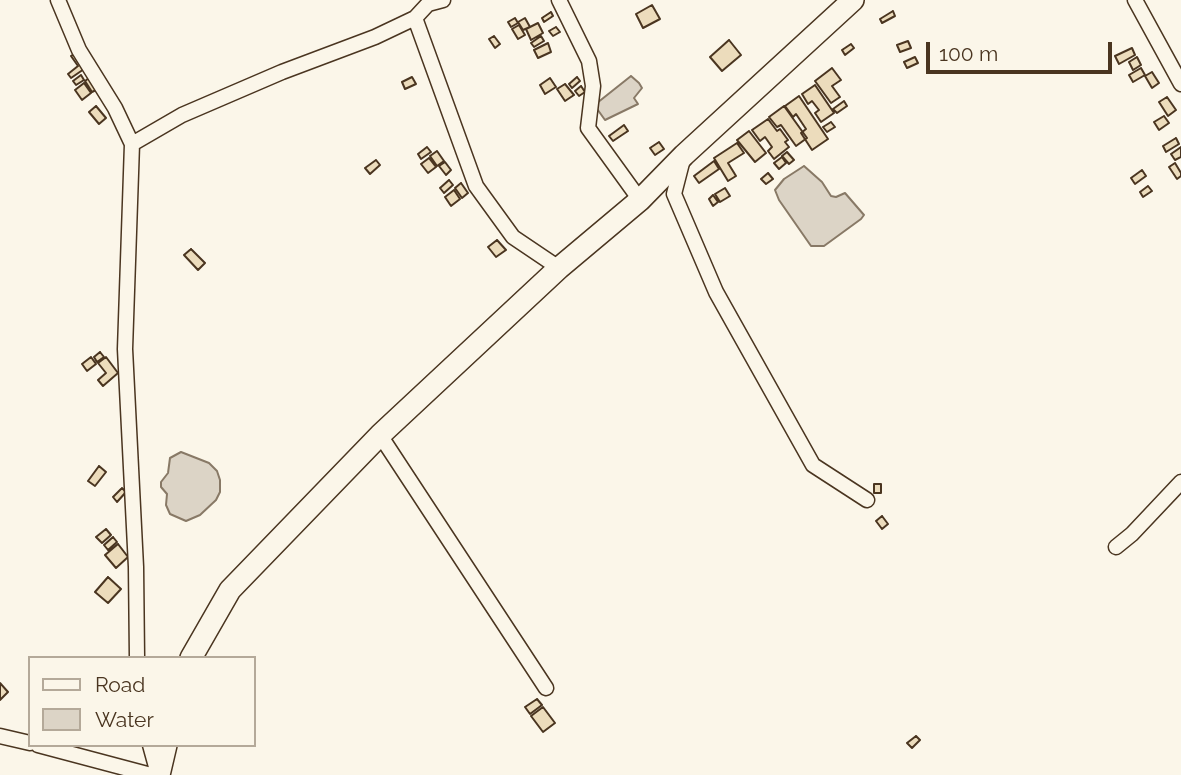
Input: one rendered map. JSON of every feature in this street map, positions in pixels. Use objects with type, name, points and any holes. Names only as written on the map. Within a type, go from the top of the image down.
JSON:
[{"type":"highway","points":[[192,656],[230,590],[380,435],[559,268],[639,200],[684,155],[853,0]]},
{"type":"highway","points":[[158,775],[165,747]]},
{"type":"street","points":[[58,0],[79,50],[115,108],[132,144],[125,348],[138,656]]},
{"type":"street","points":[[132,144],[182,115],[282,72],[375,37],[415,18],[425,2],[443,0]]},
{"type":"street","points":[[559,0],[589,61],[593,86],[588,128],[639,200]]},
{"type":"street","points":[[1135,0],[1181,84]]},
{"type":"street","points":[[415,18],[476,186],[513,237],[559,268]]},
{"type":"street","points":[[684,155],[674,194],[716,292],[813,466],[867,500]]},
{"type":"street","points":[[380,435],[546,688]]},
{"type":"street","points":[[1116,547],[1181,482]]},
{"type":"street","points":[[0,736],[28,743]]},
{"type":"street","points":[[46,747],[151,775]]},
{"type":"street","points":[[151,747],[158,775]]},
{"type":"water","points":[[631,76],[642,88],[634,98],[638,104],[605,120],[595,106]]},
{"type":"water","points":[[804,166],[822,182],[831,196],[845,193],[864,215],[824,246],[811,246],[775,190],[784,179]]},
{"type":"water","points":[[181,452],[209,463],[217,471],[220,480],[220,492],[216,500],[200,515],[186,521],[170,514],[166,505],[167,494],[161,487],[161,482],[168,473],[170,458]]},
{"type":"building","points":[[652,5],[660,19],[643,28],[636,14]]},
{"type":"building","points":[[893,11],[895,16],[882,23],[880,19]]},
{"type":"building","points":[[551,12],[553,16],[544,22],[542,18]]},
{"type":"building","points":[[515,18],[518,23],[511,27],[508,22]]},
{"type":"building","points":[[525,18],[530,27],[523,30],[518,22]]},
{"type":"building","points":[[538,23],[543,33],[531,40],[526,29]]},
{"type":"building","points":[[519,25],[525,35],[518,39],[512,29]]},
{"type":"building","points":[[556,27],[560,32],[553,36],[549,31]]},
{"type":"building","points":[[494,36],[500,44],[495,48],[489,39]]},
{"type":"building","points":[[541,36],[544,41],[534,47],[531,43]]},
{"type":"building","points":[[729,40],[741,55],[722,71],[710,57]]},
{"type":"building","points":[[908,41],[911,48],[900,52],[897,45]]},
{"type":"building","points":[[548,43],[551,52],[538,58],[534,50]]},
{"type":"building","points":[[851,44],[854,48],[845,55],[842,50]]},
{"type":"building","points":[[1132,48],[1135,55],[1119,64],[1115,56]]},
{"type":"building","points":[[77,52],[87,67],[71,78],[68,74],[78,66],[71,56]]},
{"type":"building","points":[[915,57],[918,63],[907,68],[904,62]]},
{"type":"building","points":[[1137,57],[1141,65],[1133,70],[1129,62]]},
{"type":"building","points":[[832,68],[841,80],[832,86],[840,97],[831,103],[815,81]]},
{"type":"building","points":[[1141,68],[1145,75],[1133,82],[1129,75]]},
{"type":"building","points":[[1152,72],[1159,83],[1152,88],[1145,76]]},
{"type":"building","points":[[81,75],[84,80],[76,85],[73,81]]},
{"type":"building","points":[[412,77],[416,84],[405,89],[402,82]]},
{"type":"building","points":[[577,77],[580,81],[572,88],[569,84]]},
{"type":"building","points":[[89,78],[96,90],[92,92],[85,81]]},
{"type":"building","points":[[550,78],[556,87],[545,94],[540,85]]},
{"type":"building","points":[[84,83],[91,93],[82,100],[75,90]]},
{"type":"building","points":[[565,84],[574,95],[565,101],[557,89]]},
{"type":"building","points":[[815,85],[834,113],[821,122],[815,113],[819,110],[812,101],[808,104],[802,94]]},
{"type":"building","points":[[581,86],[585,92],[579,96],[575,91]]},
{"type":"building","points":[[799,96],[828,139],[812,150],[801,133],[806,129],[796,114],[793,117],[785,106]]},
{"type":"building","points":[[1167,97],[1176,110],[1168,116],[1159,102]]},
{"type":"building","points":[[844,101],[847,106],[837,113],[833,109]]},
{"type":"building","points":[[96,106],[106,118],[99,124],[89,112]]},
{"type":"building","points":[[784,106],[807,138],[796,146],[781,125],[777,127],[769,117]]},
{"type":"building","points":[[1164,116],[1169,123],[1159,130],[1154,122]]},
{"type":"building","points":[[768,119],[788,140],[785,142],[789,147],[774,159],[768,151],[772,147],[765,137],[760,141],[752,130]]},
{"type":"building","points":[[831,122],[835,127],[827,132],[823,127]]},
{"type":"building","points":[[624,125],[628,131],[613,141],[609,136]]},
{"type":"building","points":[[749,131],[766,153],[755,162],[737,140]]},
{"type":"building","points":[[1176,138],[1179,144],[1166,152],[1163,146]]},
{"type":"building","points":[[659,142],[664,149],[655,155],[650,148]]},
{"type":"building","points":[[737,143],[744,153],[728,163],[736,176],[728,181],[714,158]]},
{"type":"building","points":[[427,147],[431,152],[421,159],[418,154]]},
{"type":"building","points":[[1181,147],[1181,157],[1175,160],[1171,154]]},
{"type":"building","points":[[437,151],[444,161],[437,166],[430,156]]},
{"type":"building","points":[[787,152],[794,160],[789,164],[782,156]]},
{"type":"building","points":[[782,157],[786,163],[779,169],[774,163]]},
{"type":"building","points":[[429,158],[436,167],[428,173],[421,164]]},
{"type":"building","points":[[376,160],[380,165],[370,174],[365,168]]},
{"type":"building","points":[[714,161],[719,169],[699,183],[694,176]]},
{"type":"building","points":[[445,162],[451,170],[446,175],[439,166]]},
{"type":"building","points":[[1175,163],[1181,173],[1177,179],[1169,167]]},
{"type":"building","points":[[1142,170],[1146,176],[1135,184],[1131,178]]},
{"type":"building","points":[[768,173],[773,179],[766,184],[761,179]]},
{"type":"building","points":[[449,180],[453,185],[444,193],[440,188]]},
{"type":"building","points":[[461,183],[468,193],[462,198],[455,188]]},
{"type":"building","points":[[1148,186],[1152,191],[1143,197],[1140,192]]},
{"type":"building","points":[[725,188],[730,196],[720,202],[715,194]]},
{"type":"building","points":[[454,190],[460,199],[451,206],[445,197]]},
{"type":"building","points":[[713,195],[718,202],[713,206],[709,199]]},
{"type":"building","points":[[497,240],[506,250],[496,257],[488,247]]},
{"type":"building","points":[[191,249],[205,263],[198,270],[184,255]]},
{"type":"building","points":[[100,352],[104,357],[97,362],[94,357]]},
{"type":"building","points":[[91,357],[96,364],[87,371],[82,364]]},
{"type":"building","points":[[106,357],[118,373],[103,386],[98,380],[106,373],[98,363]]},
{"type":"building","points":[[99,466],[106,472],[95,486],[88,481]]},
{"type":"building","points":[[874,484],[881,484],[881,493],[874,493]]},
{"type":"building","points":[[122,488],[126,492],[117,502],[113,497]]},
{"type":"building","points":[[882,516],[888,524],[882,529],[876,521]]},
{"type":"building","points":[[106,529],[111,535],[102,543],[96,537]]},
{"type":"building","points":[[113,537],[117,542],[108,550],[104,545]]},
{"type":"building","points":[[118,544],[128,557],[116,568],[105,555]]},
{"type":"building","points":[[108,577],[121,589],[108,603],[95,592]]},
{"type":"building","points":[[0,683],[8,692],[0,700]]},
{"type":"building","points":[[537,699],[542,705],[530,714],[525,707]]},
{"type":"building","points":[[543,707],[555,723],[543,732],[531,716]]},
{"type":"building","points":[[916,736],[920,740],[912,748],[907,743]]}]
